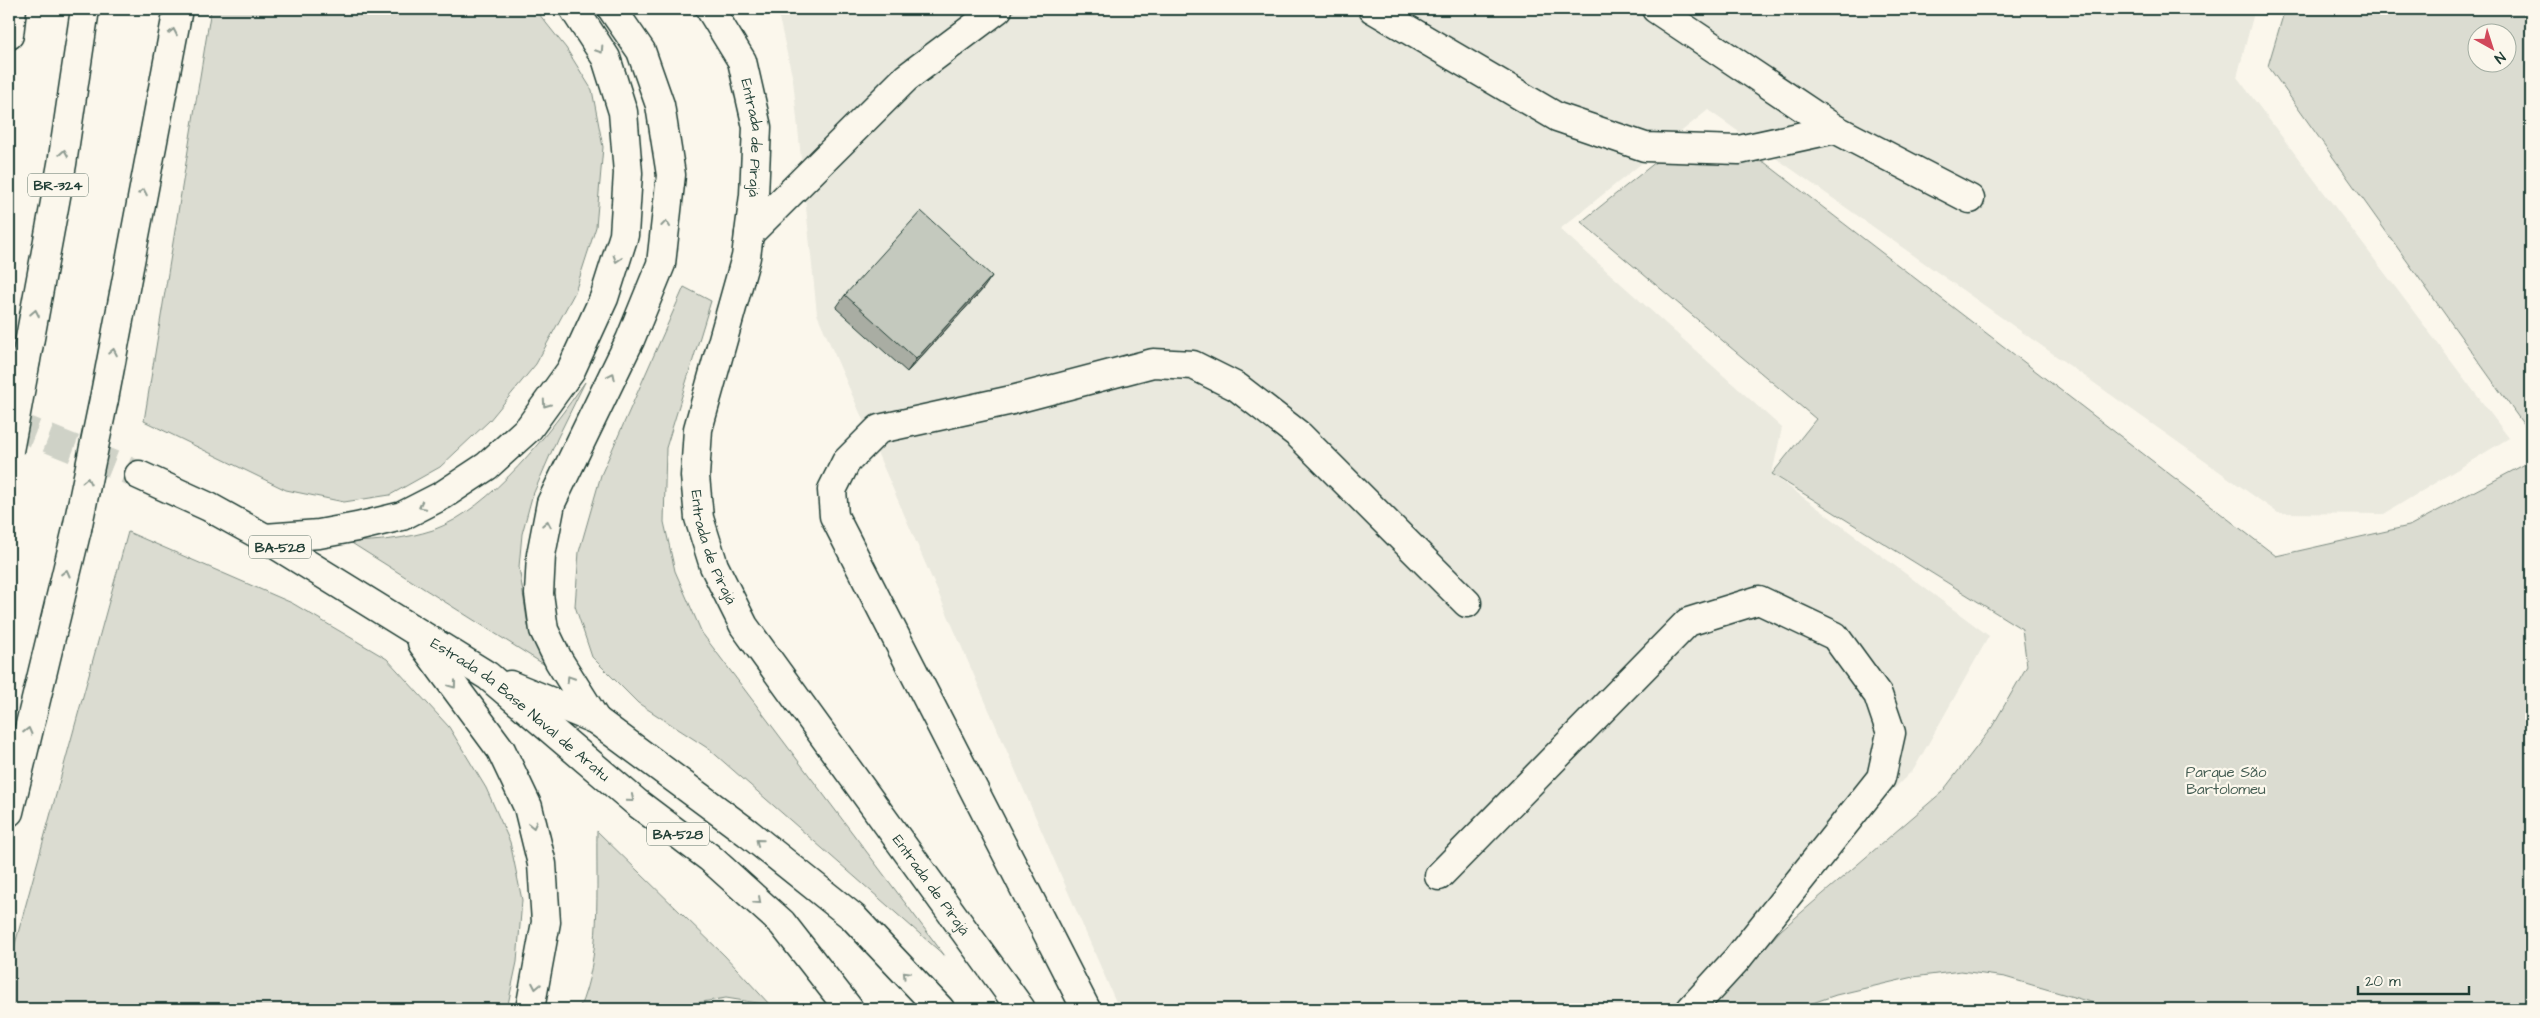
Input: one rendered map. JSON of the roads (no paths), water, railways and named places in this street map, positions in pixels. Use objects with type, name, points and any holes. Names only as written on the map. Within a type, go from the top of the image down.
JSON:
[{"type":"main road","points":[[9,35],[12,9]]},
{"type":"main road","name":"BR-324","points":[[9,451],[62,164],[86,9]]},
{"type":"main road","points":[[9,812],[77,529],[104,400],[178,9]]},
{"type":"main road","points":[[265,538],[320,534],[356,527],[402,516],[443,496],[487,466],[530,428],[571,370],[604,298],[624,235],[628,174],[623,112],[606,58],[574,9]]},
{"type":"main road","points":[[596,720],[559,661],[544,630],[539,594],[541,556],[551,503],[630,340],[661,264],[671,175],[660,105],[641,51],[612,9]]},
{"type":"main road","name":"Entrada de Pirajá","points":[[710,9],[742,61],[757,126],[754,195],[746,257],[698,429],[695,476],[699,518],[714,566],[744,626],[1021,1009]]},
{"type":"main road","points":[[749,234],[906,78],[998,9]]},
{"type":"main road","points":[[1373,9],[1557,117],[1645,148],[1739,150],[1835,129]]},
{"type":"main road","points":[[1656,9],[1835,129],[1970,199]]},
{"type":"main road","points":[[1086,1009],[834,516],[832,490],[846,462],[879,429],[1050,391],[1153,363],[1192,366],[1237,387],[1299,435],[1467,602]]},
{"type":"main road","name":"Estrada da Base Naval de Aratu","points":[[139,475],[208,507],[265,538],[414,632],[488,676],[630,798],[710,858],[782,923],[849,1009]]},
{"type":"main road","points":[[1439,876],[1688,622],[1759,600],[1835,636],[1878,695],[1891,733],[1881,778],[1737,959],[1691,1009]]},
{"type":"main road","points":[[414,632],[501,750],[528,807],[542,864],[546,922],[530,1009]]},
{"type":"main road","points":[[488,676],[596,720],[748,833],[853,917],[940,1009]]},
{"type":"tunnel","points":[[9,423],[139,475]]},
{"type":"park label","name":"Parque São Bartolomeu","points":[[2226,780]]}]
